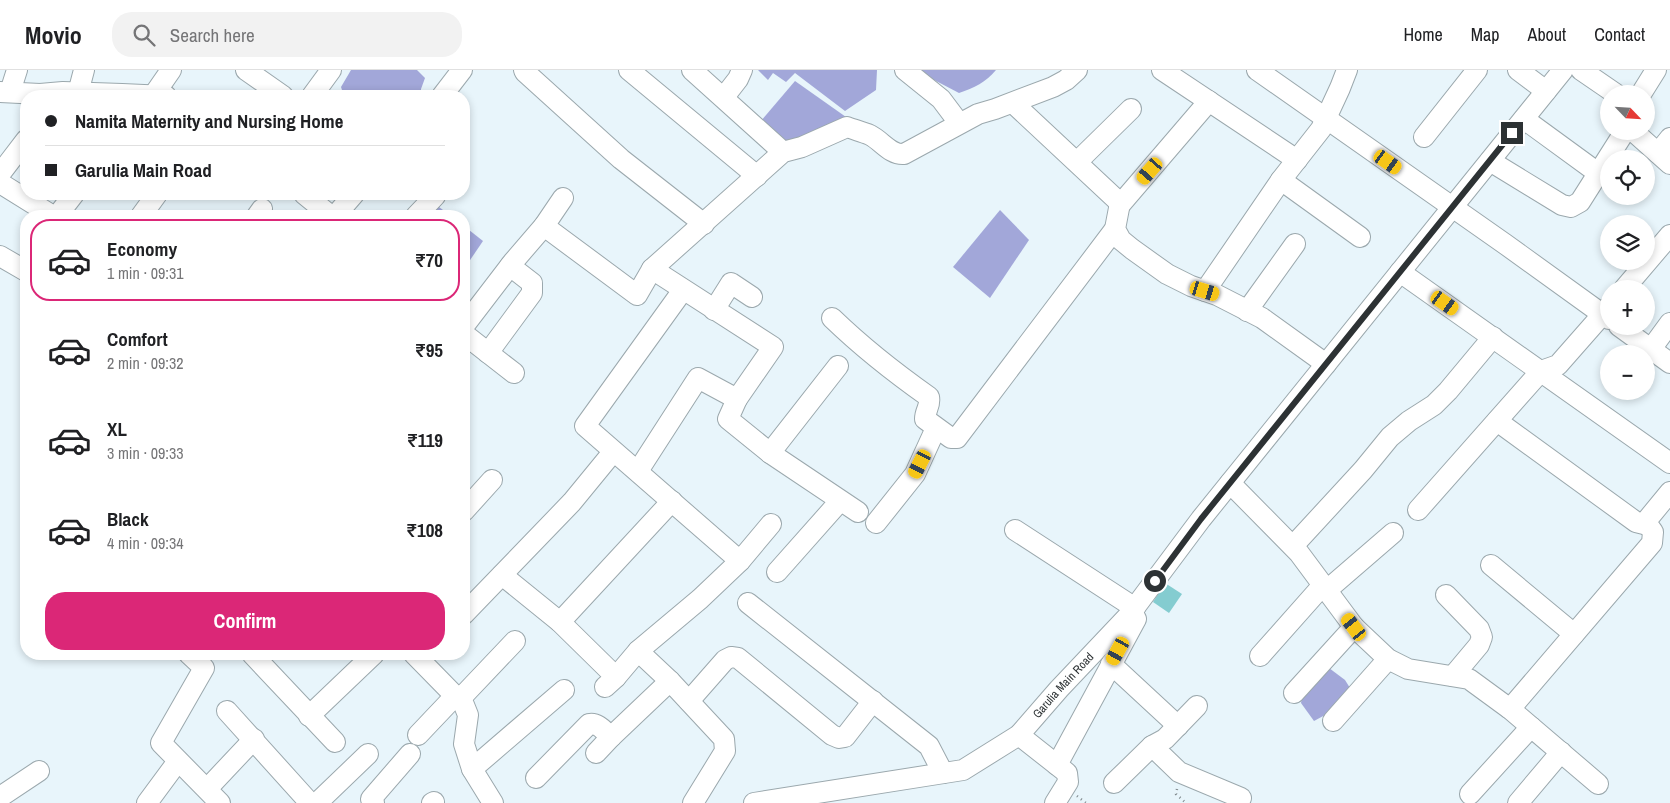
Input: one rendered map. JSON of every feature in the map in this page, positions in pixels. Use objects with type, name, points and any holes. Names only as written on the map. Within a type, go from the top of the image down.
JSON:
[{"type":"street","points":[[17,70],[5,92],[20,93]]},
{"type":"street","points":[[70,90],[84,70]]},
{"type":"street","points":[[153,90],[171,70]]},
{"type":"street","points":[[246,70],[274,90]]},
{"type":"street","points":[[447,90],[462,70]]},
{"type":"street","points":[[524,70],[621,159],[704,224]]},
{"type":"street","points":[[629,70],[757,176]]},
{"type":"street","points":[[692,70],[783,152]]},
{"type":"street","points":[[724,98],[738,79],[742,70]]},
{"type":"street","points":[[905,70],[941,99],[960,124]]},
{"type":"street","points":[[544,226],[637,295],[652,269],[783,152],[802,148],[847,127],[880,141],[898,155],[904,154],[978,114],[1054,87],[1066,80],[1077,70]]},
{"type":"street","points":[[1162,70],[1297,160]]},
{"type":"street","points":[[1205,291],[1281,180],[1321,129],[1347,70]]},
{"type":"street","points":[[1424,137],[1477,70]]},
{"type":"street","points":[[1518,70],[1546,91]]},
{"type":"street","name":"Garulia Main Road","points":[[754,803],[963,770],[1018,735],[1139,602],[1230,483],[1563,70]]},
{"type":"street","points":[[1581,70],[1603,85]]},
{"type":"street","points":[[1647,85],[1656,70]]},
{"type":"street","points":[[315,90],[325,72]]},
{"type":"street","points":[[1266,73],[1452,208],[1600,309]]},
{"type":"street","points":[[1119,206],[1209,101]]},
{"type":"street","points":[[832,318],[866,349],[929,397],[929,406],[925,413],[925,419],[951,438],[957,438],[962,434],[994,388],[1115,229],[1120,203],[1013,103]]},
{"type":"street","points":[[1076,162],[1131,110]]},
{"type":"street","points":[[1524,118],[1598,173]]},
{"type":"street","points":[[1643,140],[1664,159],[1670,138]]},
{"type":"street","points":[[1490,161],[1562,205],[1571,207],[1580,202],[1619,140]]},
{"type":"street","points":[[20,150],[0,182],[20,194]]},
{"type":"street","points":[[1281,180],[1360,237]]},
{"type":"street","points":[[470,318],[544,226],[563,198]]},
{"type":"street","points":[[29,200],[45,210]]},
{"type":"street","points":[[60,210],[69,200]]},
{"type":"street","points":[[312,200],[325,210]]},
{"type":"street","points":[[339,210],[348,200]]},
{"type":"street","points":[[422,210],[431,200]]},
{"type":"street","points":[[1115,229],[1121,240],[1167,274],[1191,286],[1218,295],[1262,318],[1326,364]]},
{"type":"street","points":[[1632,280],[1670,235]]},
{"type":"street","points":[[1247,311],[1295,244]]},
{"type":"street","points":[[0,256],[20,268]]},
{"type":"street","points":[[488,353],[532,293],[532,283],[510,266]]},
{"type":"street","points":[[652,269],[772,347],[737,399],[728,419],[770,453],[858,512]]},
{"type":"street","points":[[1400,272],[1670,463]]},
{"type":"street","points":[[714,310],[731,282],[752,297]]},
{"type":"street","points":[[683,290],[585,426],[740,561]]},
{"type":"street","points":[[1418,510],[1541,371],[1558,365],[1600,321]]},
{"type":"street","points":[[1655,345],[1670,323]]},
{"type":"street","points":[[1630,335],[1644,345]]},
{"type":"street","points":[[1293,546],[1363,470],[1390,437],[1409,421],[1434,405],[1494,337]]},
{"type":"street","points":[[470,339],[514,373]]},
{"type":"street","points":[[1655,353],[1670,363]]},
{"type":"street","points":[[770,453],[838,366]]},
{"type":"street","points":[[638,471],[698,378],[737,399]]},
{"type":"street","points":[[1498,421],[1636,522],[1648,525]]},
{"type":"street","points":[[876,523],[914,474],[936,428]]},
{"type":"street","points":[[470,608],[572,502],[613,452]]},
{"type":"street","points":[[470,504],[492,480]]},
{"type":"street","points":[[1230,483],[1293,546],[1354,627],[1388,659],[1408,669],[1469,678],[1510,709],[1598,784]]},
{"type":"street","points":[[1510,709],[1652,543],[1653,532],[1647,520],[1670,492]]},
{"type":"street","points":[[560,622],[672,501]]},
{"type":"street","points":[[777,572],[840,501]]},
{"type":"street","points":[[502,575],[560,622],[611,682],[638,651],[700,600],[740,561],[771,524]]},
{"type":"street","points":[[1015,530],[1139,602],[1141,610],[1057,765]]},
{"type":"street","points":[[1260,656],[1325,588],[1394,532]]},
{"type":"street","points":[[1491,565],[1574,634]]},
{"type":"street","points":[[1446,595],[1479,629],[1482,637],[1478,645],[1453,676]]},
{"type":"street","points":[[748,603],[929,746],[943,773]]},
{"type":"street","points":[[1294,693],[1354,627]]},
{"type":"street","points":[[418,735],[515,641]]},
{"type":"street","points":[[638,651],[670,681],[724,739],[725,751],[694,803]]},
{"type":"street","points":[[689,702],[725,660],[731,657],[738,658],[832,735],[839,738],[845,736],[873,702]]},
{"type":"street","points":[[1333,721],[1388,659]]},
{"type":"street","points":[[195,660],[204,668],[161,743],[213,796],[254,739]]},
{"type":"street","points":[[258,660],[335,742]]},
{"type":"street","points":[[309,716],[368,660]]},
{"type":"street","points":[[423,660],[464,705],[468,714],[464,744],[472,770],[489,801]]},
{"type":"street","points":[[1111,664],[1178,726]]},
{"type":"street","points":[[596,753],[670,681]]},
{"type":"street","points":[[472,770],[564,690]]},
{"type":"street","points":[[1114,783],[1152,746],[1165,739],[1197,706]]},
{"type":"street","points":[[227,711],[310,803]]},
{"type":"street","points":[[536,778],[589,724],[597,725],[611,737]]},
{"type":"street","points":[[1470,794],[1531,727]]},
{"type":"street","points":[[1018,735],[1067,773],[1068,782],[1055,803]]},
{"type":"street","points":[[1152,746],[1180,772],[1241,798]]},
{"type":"street","points":[[1518,803],[1561,752]]},
{"type":"street","points":[[318,803],[368,754]]},
{"type":"street","points":[[374,803],[371,799],[410,754]]},
{"type":"street","points":[[147,803],[178,761]]},
{"type":"street","points":[[0,797],[39,771]]},
{"type":"water","points":[[351,70],[417,70],[425,78],[421,90],[342,90],[341,87]]},
{"type":"water","points":[[758,70],[877,70],[876,90],[845,111],[795,73],[786,82],[773,73],[768,80]]},
{"type":"water","points":[[915,70],[996,70],[979,84],[959,93]]},
{"type":"water","points":[[795,81],[846,117],[824,136],[788,144],[761,121]]},
{"type":"water","points":[[435,204],[443,210],[430,210]]},
{"type":"water","points":[[1000,210],[1029,240],[990,298],[953,267]]},
{"type":"water","points":[[470,231],[483,241],[470,260]]},
{"type":"water","points":[[1329,668],[1345,680],[1350,688],[1338,708],[1314,721],[1301,703],[1303,692]]},
{"type":"building","points":[[1165,583],[1182,594],[1169,613],[1153,602]]},
{"type":"route","points":[[1155,581],[1201,519],[1512,133]]}]
